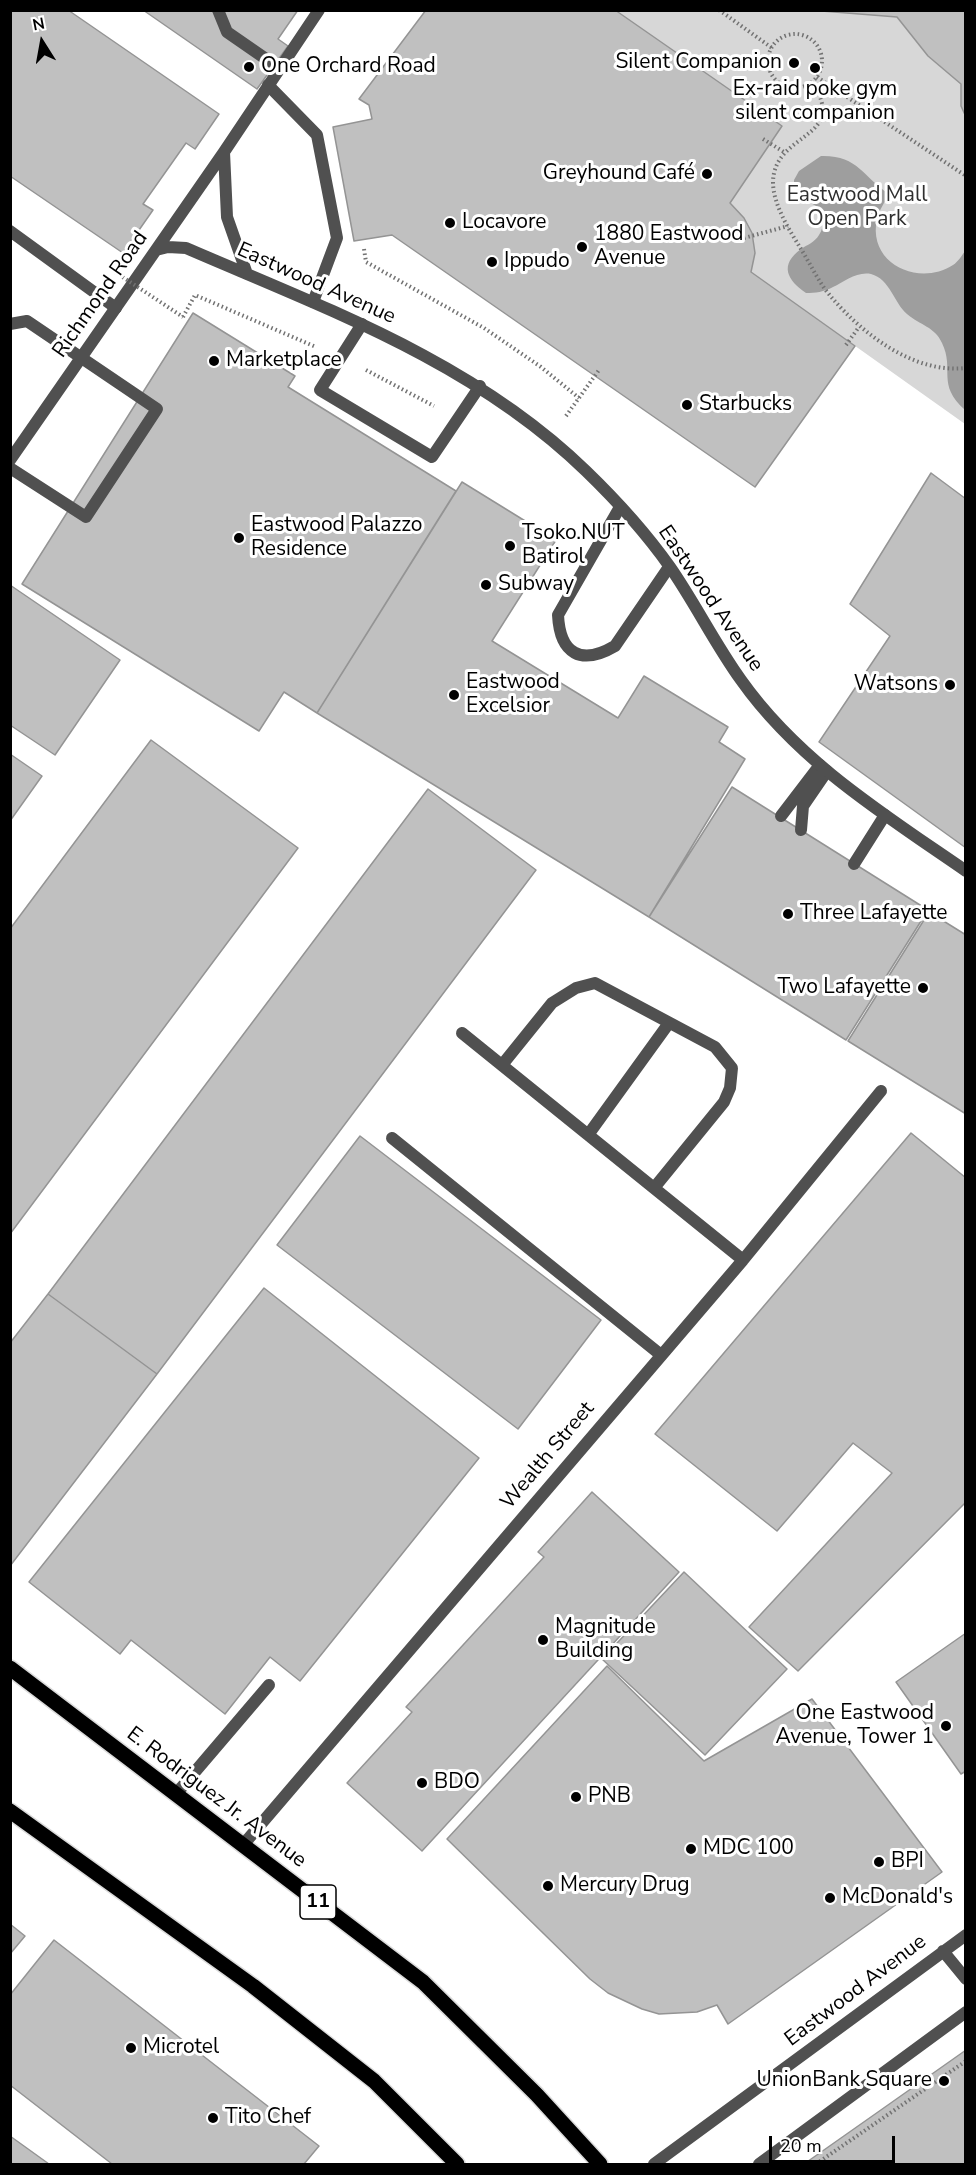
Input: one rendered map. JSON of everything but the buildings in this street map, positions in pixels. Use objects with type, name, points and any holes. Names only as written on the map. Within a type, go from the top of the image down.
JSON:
[{"type":"main road","name":"E. Rodriguez Jr. Avenue","points":[[10,1668],[423,1982],[537,2095],[600,2164]]},
{"type":"main road","points":[[10,1811],[253,1986],[365,2074],[457,2164]]},
{"type":"street","points":[[218,10],[227,32],[279,68]]},
{"type":"street","name":"Richmond Road","points":[[10,460],[224,152],[319,10]]},
{"type":"street","points":[[268,85],[317,135],[338,238],[313,302]]},
{"type":"street","points":[[224,152],[226,218],[247,274]]},
{"type":"street","points":[[10,231],[116,308]]},
{"type":"street","name":"Eastwood Avenue","points":[[156,250],[168,247],[186,248],[362,324],[480,386],[518,413],[585,471],[620,507],[669,567],[741,681],[796,745],[885,815],[966,871]]},
{"type":"street","points":[[10,324],[27,321],[157,409],[86,517],[10,468]]},
{"type":"street","points":[[362,324],[320,390],[432,457],[480,386]]},
{"type":"street","points":[[620,507],[558,615],[559,629],[564,644],[573,652],[586,657],[615,646],[669,567]]},
{"type":"street","points":[[781,816],[823,768]]},
{"type":"street","points":[[801,830],[803,806],[823,768]]},
{"type":"street","points":[[854,864],[885,815]]},
{"type":"street","points":[[502,1065],[552,1003],[576,988],[595,983],[715,1047],[732,1068],[730,1088],[724,1102],[654,1188]]},
{"type":"street","points":[[588,1135],[669,1023]]},
{"type":"street","points":[[462,1033],[743,1260]]},
{"type":"street","name":"Wealth Street","points":[[243,1845],[743,1260],[881,1091]]},
{"type":"street","points":[[392,1138],[661,1355]]},
{"type":"street","points":[[176,1794],[268,1685]]},
{"type":"street","name":"Eastwood Avenue","points":[[654,2164],[966,1935]]},
{"type":"street","points":[[943,1950],[966,1979]]},
{"type":"street","points":[[759,2164],[966,2012]]},
{"type":"path","points":[[719,10],[772,48]]},
{"type":"path","points":[[790,34],[800,34],[812,39],[819,46],[822,59],[821,72],[812,82],[801,87],[789,88],[780,84],[772,75],[768,65],[772,48],[779,40],[790,34]]},
{"type":"path","points":[[817,77],[966,176]]},
{"type":"path","points":[[812,82],[825,109],[821,120],[809,134],[784,152],[773,183],[791,233],[832,299],[859,327],[909,357],[935,367],[966,368]]},
{"type":"path","points":[[763,139],[784,152]]},
{"type":"path","points":[[744,238],[788,226]]},
{"type":"path","points":[[363,240],[366,262],[484,328],[541,367],[579,398]]},
{"type":"path","points":[[115,272],[183,316],[195,295]]},
{"type":"path","points":[[846,345],[859,327]]},
{"type":"path","points":[[549,439],[599,370]]},
{"type":"path","points":[[816,2164],[966,2061]]},
{"type":"path","points":[[878,2112],[882,2119]]},
{"type":"green space","name":"Eastwood Mall Open Park","points":[[809,10],[897,17],[928,56],[961,84],[961,106],[966,117],[965,424],[751,272],[754,251],[751,234],[744,220],[730,203],[782,126],[615,11]]},
{"type":"shaded area","points":[[821,156],[843,159],[852,163],[889,194],[877,219],[876,235],[880,248],[898,267],[911,272],[940,271],[955,264],[965,251],[965,410],[956,401],[948,384],[946,353],[939,338],[902,309],[883,281],[866,273],[851,277],[826,290],[806,293],[790,278],[788,267],[790,261],[794,255],[817,237],[821,232],[823,222],[820,208],[801,198],[794,188],[794,180],[799,171]]},
{"type":"place","name":"Silent Companion","points":[[794,63]]},
{"type":"place","name":"One Orchard Road","points":[[249,67]]},
{"type":"place","name":"Ex-raid poke gym silent companion","points":[[815,68]]},
{"type":"place","name":"Greyhound Café","points":[[707,174]]},
{"type":"place","name":"Locavore","points":[[450,223]]},
{"type":"place","name":"1880 Eastwood Avenue","points":[[582,247]]},
{"type":"place","name":"Ippudo","points":[[492,262]]},
{"type":"place","name":"Marketplace","points":[[214,361]]},
{"type":"place","name":"Starbucks","points":[[687,405]]},
{"type":"place","name":"Eastwood Palazzo Residence","points":[[239,538]]},
{"type":"place","name":"Tsoko.NUT Batirol","points":[[510,546]]},
{"type":"place","name":"Subway","points":[[486,585]]},
{"type":"place","name":"Watsons","points":[[950,685]]},
{"type":"place","name":"Eastwood Excelsior","points":[[454,695]]},
{"type":"place","name":"Three Lafayette","points":[[788,914]]},
{"type":"place","name":"Two Lafayette","points":[[923,988]]},
{"type":"place","name":"Magnitude Building","points":[[543,1640]]},
{"type":"place","name":"One Eastwood Avenue, Tower 1","points":[[946,1726]]},
{"type":"place","name":"BDO","points":[[422,1783]]},
{"type":"place","name":"PNB","points":[[576,1797]]},
{"type":"place","name":"MDC 100","points":[[691,1849]]},
{"type":"place","name":"BPI","points":[[879,1862]]},
{"type":"place","name":"Mercury Drug","points":[[548,1886]]},
{"type":"place","name":"McDonald's","points":[[830,1898]]},
{"type":"place","name":"Microtel","points":[[131,2048]]},
{"type":"place","name":"UnionBank Square","points":[[944,2081]]},
{"type":"place","name":"Tito Chef","points":[[213,2118]]}]
